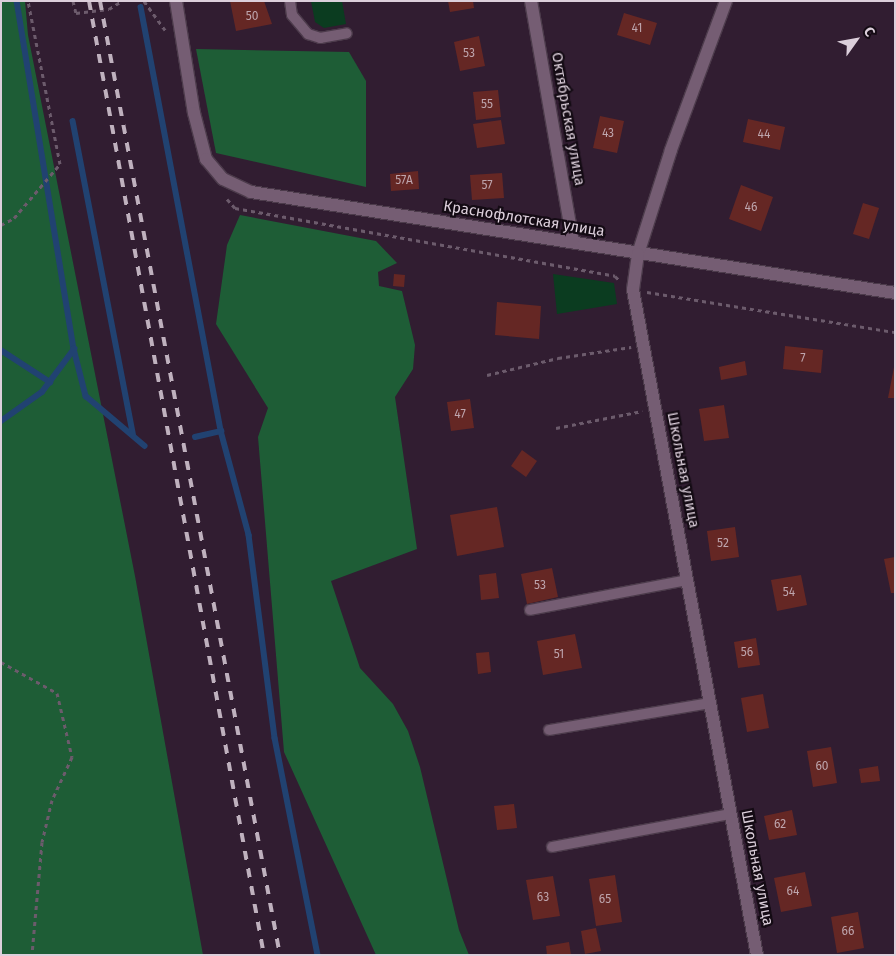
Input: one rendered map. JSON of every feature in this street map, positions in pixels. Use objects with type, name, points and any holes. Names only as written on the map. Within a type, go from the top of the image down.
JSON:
[{"type":"street","name":"Краснофлотская улица","points":[[176,1],[194,113],[206,159],[224,179],[251,192],[895,293]]},
{"type":"street","name":"Октябрьская улица","points":[[531,1],[573,242]]},
{"type":"street","name":"Школьная улица","points":[[726,1],[671,150],[638,254],[632,290],[757,955]]},
{"type":"lane","points":[[290,1],[292,15],[308,34],[320,38],[347,33]]},
{"type":"lane","points":[[530,610],[687,580]]},
{"type":"lane","points":[[549,730],[710,703]]},
{"type":"lane","points":[[552,847],[730,814]]},
{"type":"path","points":[[1,225],[14,218],[60,164],[28,1]]},
{"type":"path","points":[[73,1],[76,13],[109,9],[122,1]]},
{"type":"path","points":[[224,179],[226,197],[235,208],[615,276],[632,290],[895,332]]},
{"type":"path","points":[[487,375],[558,358],[643,345]]},
{"type":"path","points":[[556,428],[655,408]]},
{"type":"path","points":[[1,662],[56,693],[72,757],[52,800],[42,842],[32,955]]},
{"type":"green space","points":[[1,1],[25,1],[28,35],[135,576],[203,955],[1,955]]},
{"type":"green space","points":[[311,1],[342,1],[346,24],[324,28],[315,22]]},
{"type":"green space","points":[[196,49],[349,52],[366,81],[366,187],[216,153]]},
{"type":"green space","points":[[240,215],[376,241],[397,263],[378,272],[379,286],[402,291],[415,345],[413,369],[395,397],[417,549],[331,581],[360,668],[393,704],[408,731],[420,767],[459,930],[469,955],[376,955],[284,752],[258,437],[268,408],[216,324],[227,245]]},
{"type":"green space","points":[[553,274],[614,283],[617,304],[557,314]]},
{"type":"building","points":[[230,1],[264,1],[272,24],[236,31]]},
{"type":"building","points":[[448,1],[473,1],[474,8],[450,12]]},
{"type":"building","points":[[624,13],[657,23],[650,45],[617,35]]},
{"type":"building","points":[[479,36],[485,66],[460,71],[454,42]]},
{"type":"building","points":[[498,90],[501,117],[476,120],[473,92]]},
{"type":"building","points":[[600,116],[624,121],[617,153],[593,148]]},
{"type":"building","points":[[748,119],[785,127],[780,150],[743,142]]},
{"type":"building","points":[[501,120],[505,144],[477,148],[473,124]]},
{"type":"building","points":[[418,171],[419,189],[391,191],[390,174]]},
{"type":"building","points":[[502,173],[504,198],[472,200],[470,175]]},
{"type":"building","points":[[741,185],[773,197],[761,231],[729,219]]},
{"type":"building","points":[[863,203],[879,208],[869,239],[853,234]]},
{"type":"building","points":[[394,274],[405,275],[404,287],[393,286]]},
{"type":"building","points":[[497,302],[541,306],[539,339],[495,335]]},
{"type":"building","points":[[785,346],[823,350],[821,373],[783,369]]},
{"type":"building","points":[[745,361],[747,375],[721,380],[719,367]]},
{"type":"building","points":[[895,362],[895,398],[888,398]]},
{"type":"building","points":[[470,399],[474,428],[451,431],[447,402]]},
{"type":"building","points":[[724,405],[729,438],[704,441],[699,409]]},
{"type":"building","points":[[522,450],[537,461],[526,477],[511,466]]},
{"type":"building","points":[[497,507],[504,547],[457,556],[450,515]]},
{"type":"building","points":[[735,527],[739,557],[711,561],[707,531]]},
{"type":"building","points":[[895,557],[895,593],[891,593],[884,559]]},
{"type":"building","points":[[552,568],[558,597],[527,604],[521,574]]},
{"type":"building","points":[[496,573],[499,598],[481,600],[479,575]]},
{"type":"building","points":[[801,575],[807,605],[777,611],[771,580]]},
{"type":"building","points":[[575,634],[582,668],[543,675],[537,641]]},
{"type":"building","points":[[756,638],[760,665],[738,668],[734,642]]},
{"type":"building","points":[[489,652],[491,672],[478,674],[476,653]]},
{"type":"building","points":[[763,694],[769,728],[747,732],[741,698]]},
{"type":"building","points":[[831,747],[837,783],[813,787],[807,751]]},
{"type":"building","points":[[878,766],[880,781],[861,783],[859,769]]},
{"type":"building","points":[[514,804],[517,828],[497,830],[494,806]]},
{"type":"building","points":[[792,810],[797,835],[769,840],[764,816]]},
{"type":"building","points":[[805,872],[812,906],[781,912],[774,878]]},
{"type":"building","points":[[615,875],[622,922],[596,926],[589,879]]},
{"type":"building","points":[[553,876],[560,916],[533,920],[526,880]]},
{"type":"building","points":[[858,912],[864,948],[837,953],[831,917]]},
{"type":"building","points":[[596,928],[601,951],[585,954],[581,931]]},
{"type":"building","points":[[569,942],[571,955],[547,955],[546,946]]},
{"type":"waterway","points":[[17,1],[74,349],[86,396],[145,446]]},
{"type":"waterway","points":[[141,7],[221,431],[249,535],[275,738],[318,955]]},
{"type":"waterway","points":[[73,121],[133,434]]},
{"type":"waterway","points":[[1,421],[42,392],[74,349]]},
{"type":"waterway","points":[[1,350],[50,382]]},
{"type":"waterway","points":[[195,437],[221,431]]},
{"type":"railway","points":[[89,1],[264,955]]},
{"type":"railway","points":[[100,1],[280,955]]}]
